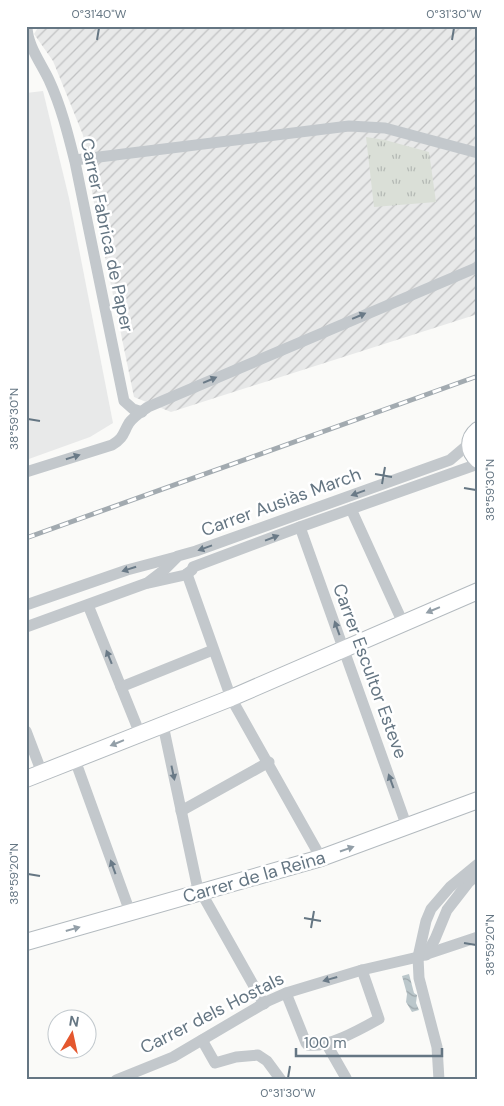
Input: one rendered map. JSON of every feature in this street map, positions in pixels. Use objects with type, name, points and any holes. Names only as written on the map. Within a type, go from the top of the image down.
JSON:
[{"type":"street","name":"Carrer Fabrica de Paper","points":[[27,26],[27,36],[49,80],[61,110],[75,160],[124,401],[133,409],[142,412]]},
{"type":"street","name":"Carrer Fabrica de Paper","points":[[26,49],[39,61]]},
{"type":"street","points":[[75,160],[349,126],[390,130],[478,153]]},
{"type":"street","points":[[26,472],[112,445],[122,437],[128,424],[148,407],[478,267]]},
{"type":"street","points":[[474,437],[473,455],[478,460]]},
{"type":"street","name":"Carrer Ausiàs March","points":[[26,604],[127,570],[178,557],[450,460],[474,437]]},
{"type":"street","name":"Carrer Ausiàs March","points":[[147,583],[154,583],[187,572],[300,527],[478,464]]},
{"type":"street","points":[[351,509],[403,623]]},
{"type":"street","name":"Carrer Escultor Esteve","points":[[300,527],[408,827]]},
{"type":"street","points":[[187,572],[173,569],[178,557],[192,560],[187,572],[231,698],[269,762],[321,858]]},
{"type":"street","name":"Carrer Ausiàs March","points":[[26,627],[147,583],[178,557]]},
{"type":"street","points":[[26,779],[231,698],[478,591]]},
{"type":"street","points":[[88,605],[140,734]]},
{"type":"street","points":[[121,687],[213,650]]},
{"type":"street","points":[[163,725],[197,885],[264,1004]]},
{"type":"street","points":[[26,732],[42,773]]},
{"type":"street","points":[[75,760],[130,912]]},
{"type":"street","points":[[181,811],[269,762]]},
{"type":"street","name":"Carrer de la Reina","points":[[26,942],[321,858],[478,800]]},
{"type":"street","points":[[441,1080],[437,1047],[419,978],[426,921],[431,910],[450,887],[476,869]]},
{"type":"street","name":"Carrer dels Hostals","points":[[119,1079],[173,1057],[286,993],[362,970],[422,956],[478,937]]},
{"type":"street","points":[[286,993],[308,1045],[326,1043],[379,1019],[362,970]]},
{"type":"street","points":[[202,1040],[215,1063],[253,1054],[267,1061],[281,1080]]},
{"type":"street","points":[[326,1043],[346,1079]]},
{"type":"shaded area","points":[[39,26],[478,26],[478,314],[171,412],[134,397],[93,198],[83,135],[53,61],[34,34]]},
{"type":"shaded area","points":[[43,91],[69,198],[113,423],[90,437],[26,460],[26,93]]},
{"type":"green space","points":[[366,137],[429,152],[436,202],[374,207]]},
{"type":"water","points":[[409,974],[414,993],[417,995],[416,1003],[419,1010],[412,1012],[406,1002],[407,994],[402,976]]},
{"type":"railway","points":[[26,538],[478,376]]}]
